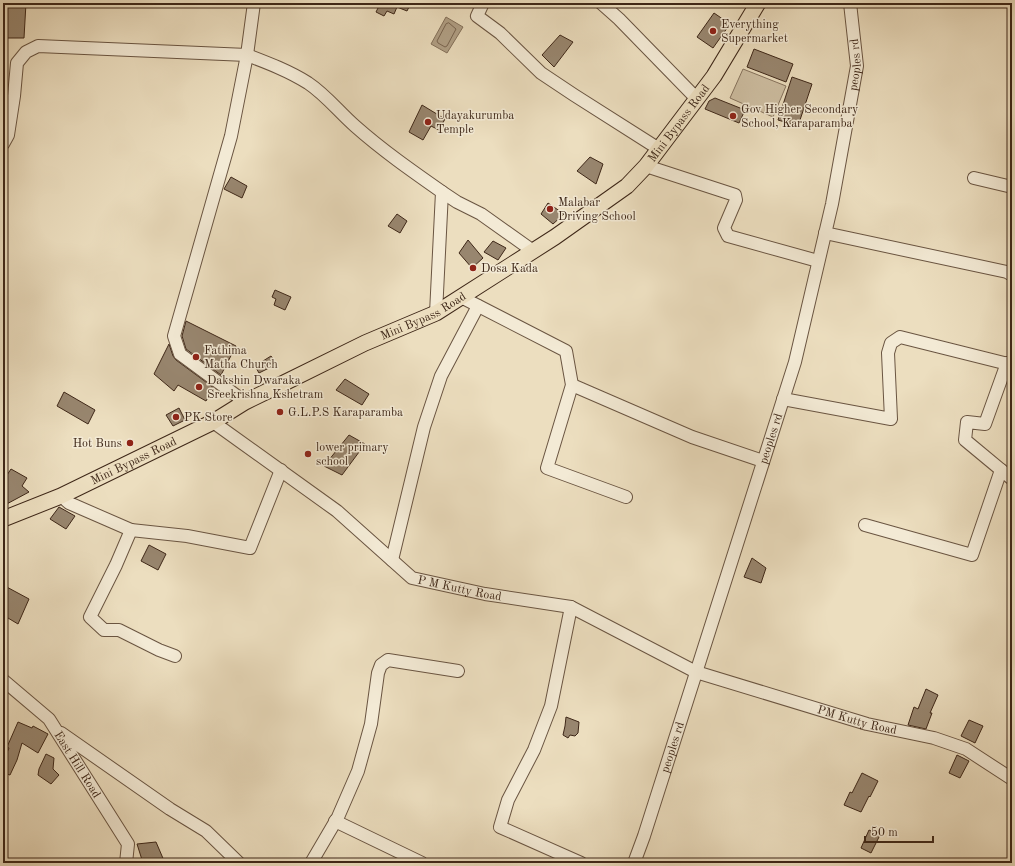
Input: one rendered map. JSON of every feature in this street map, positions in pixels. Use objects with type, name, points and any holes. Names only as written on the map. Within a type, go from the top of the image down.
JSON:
[{"type":"main road","name":"Mini Bypass Road","points":[[3,519],[61,496],[213,422],[245,402],[365,344],[436,313],[555,237],[627,186],[646,166],[714,76],[758,3]]},
{"type":"street","points":[[245,402],[180,354],[174,336],[230,136],[247,55],[254,3]]},
{"type":"street","points":[[482,3],[478,16],[500,33],[541,73],[659,149]]},
{"type":"street","points":[[601,3],[619,19],[697,99]]},
{"type":"street","name":"peoples rd","points":[[634,863],[644,836],[795,362],[832,204],[857,66],[850,3]]},
{"type":"street","points":[[3,144],[8,135],[18,63],[26,52],[38,46],[247,55],[288,72],[308,83],[327,99],[354,126],[417,174],[457,202],[480,214],[533,251]]},
{"type":"street","points":[[646,166],[735,195],[736,200],[724,228],[728,236],[818,261]]},
{"type":"street","points":[[974,178],[1012,187]]},
{"type":"street","points":[[436,313],[442,192]]},
{"type":"street","points":[[825,233],[1007,272],[1012,275]]},
{"type":"street","points":[[460,297],[566,351],[572,385],[547,468],[626,497]]},
{"type":"street","points":[[392,560],[424,427],[441,376],[478,306]]},
{"type":"street","points":[[783,399],[891,419],[888,353],[891,343],[900,337],[1009,364],[985,424],[967,422],[965,440],[1012,479]]},
{"type":"street","points":[[572,385],[692,437],[763,461]]},
{"type":"street","name":"P M Kutty Road","points":[[213,422],[282,470],[337,511],[412,578],[485,594],[571,607],[696,672]]},
{"type":"street","points":[[61,496],[69,502],[131,530],[187,536],[250,548],[282,470]]},
{"type":"street","points":[[865,525],[972,555],[1001,470]]},
{"type":"street","points":[[131,530],[116,565],[90,617],[104,630],[119,630],[159,650],[175,656]]},
{"type":"street","points":[[571,607],[551,706],[534,750],[508,800],[500,827],[581,863]]},
{"type":"street","points":[[311,863],[335,821],[358,771],[371,724],[378,673],[381,665],[388,660],[458,671]]},
{"type":"street","name":"PM Kutty Road","points":[[696,672],[867,724],[947,742],[966,749],[1012,779]]},
{"type":"street","name":"East Hill Road","points":[[3,680],[49,719],[128,844],[125,861]]},
{"type":"street","points":[[56,730],[157,801],[206,831],[239,863]]},
{"type":"street","points":[[335,821],[422,863]]},
{"type":"shaded area","points":[[743,69],[786,86],[773,117],[730,98]]},
{"type":"water","points":[[446,17],[463,27],[447,53],[431,44]]},
{"type":"building","points":[[5,3],[26,3],[24,38],[5,38]]},
{"type":"building","points":[[373,3],[411,3],[407,11],[397,7],[394,14],[387,11],[384,16],[376,12],[379,6]]},
{"type":"building","name":"Everything Supermarket","points":[[714,13],[730,24],[713,48],[697,37]]},
{"type":"building","points":[[560,35],[573,42],[554,67],[542,55]]},
{"type":"building","points":[[754,49],[793,64],[786,82],[747,67]]},
{"type":"building","points":[[792,77],[812,84],[798,126],[778,120]]},
{"type":"building","name":"Gov Higher Secondary School, Karaparamba","points":[[715,98],[745,110],[739,123],[705,109],[709,101]]},
{"type":"building","name":"Udayakurumba Temple","points":[[422,105],[445,119],[439,130],[431,126],[423,140],[409,132]]},
{"type":"building","points":[[590,157],[603,164],[596,184],[577,171]]},
{"type":"building","points":[[231,177],[247,186],[242,198],[224,189]]},
{"type":"building","name":"Malabar Driving School","points":[[548,203],[564,214],[553,224],[541,214]]},
{"type":"building","points":[[397,214],[407,221],[400,233],[388,226]]},
{"type":"building","points":[[468,240],[483,258],[472,268],[459,253]]},
{"type":"building","points":[[493,241],[506,248],[498,260],[484,252]]},
{"type":"building","points":[[275,290],[291,297],[285,310],[274,305],[276,299],[272,297]]},
{"type":"building","points":[[186,321],[236,346],[221,375],[186,349],[182,336]]},
{"type":"building","points":[[169,344],[176,360],[214,388],[206,401],[178,385],[174,391],[154,374]]},
{"type":"building","points":[[271,356],[277,364],[259,373],[255,366]]},
{"type":"building","points":[[345,379],[369,394],[362,405],[336,390]]},
{"type":"building","points":[[64,392],[95,410],[88,424],[57,406]]},
{"type":"building","name":"PK Store","points":[[179,408],[185,420],[173,426],[166,415]]},
{"type":"building","points":[[349,435],[365,444],[342,475],[324,466]]},
{"type":"building","points":[[11,469],[27,478],[22,486],[29,492],[3,506],[3,481]]},
{"type":"building","points":[[59,507],[75,516],[66,529],[50,519]]},
{"type":"building","points":[[149,545],[166,554],[158,570],[141,561]]},
{"type":"building","points":[[752,558],[766,568],[761,583],[744,577]]},
{"type":"building","points":[[3,585],[29,599],[18,624],[3,615]]},
{"type":"building","points":[[926,689],[938,695],[930,713],[932,713],[926,729],[908,725],[914,707],[918,709]]},
{"type":"building","points":[[566,717],[579,722],[578,733],[575,736],[570,735],[568,738],[563,735]]},
{"type":"building","points":[[969,720],[983,726],[975,743],[961,736]]},
{"type":"building","points":[[18,722],[32,728],[33,726],[48,734],[38,753],[22,743],[17,760],[10,775],[3,773],[3,762],[9,748],[7,747]]},
{"type":"building","points":[[46,754],[54,758],[53,769],[59,775],[51,784],[38,775],[39,769]]},
{"type":"building","points":[[957,755],[969,761],[960,778],[949,773]]},
{"type":"building","points":[[862,773],[878,781],[861,812],[844,805]]},
{"type":"building","points":[[869,830],[880,835],[871,853],[861,848]]},
{"type":"building","points":[[156,842],[165,863],[143,863],[137,844]]},
{"type":"place","name":"Everything Supermarket","points":[[713,31]]},
{"type":"place","name":"Gov Higher Secondary School, Karaparamba","points":[[733,116]]},
{"type":"place","name":"Udayakurumba Temple","points":[[428,122]]},
{"type":"place","name":"Malabar Driving School","points":[[550,209]]},
{"type":"place","name":"Dosa Kada","points":[[473,268]]},
{"type":"place","name":"Fathima Matha Church","points":[[196,357]]},
{"type":"place","name":"Dakshin Dwaraka Sreekrishna Kshetram","points":[[199,387]]},
{"type":"place","name":"G.L.P.S Karaparamba","points":[[280,412]]},
{"type":"place","name":"PK Store","points":[[176,417]]},
{"type":"place","name":"Hot Buns","points":[[130,443]]},
{"type":"place","name":"lower primary school","points":[[308,454]]}]
